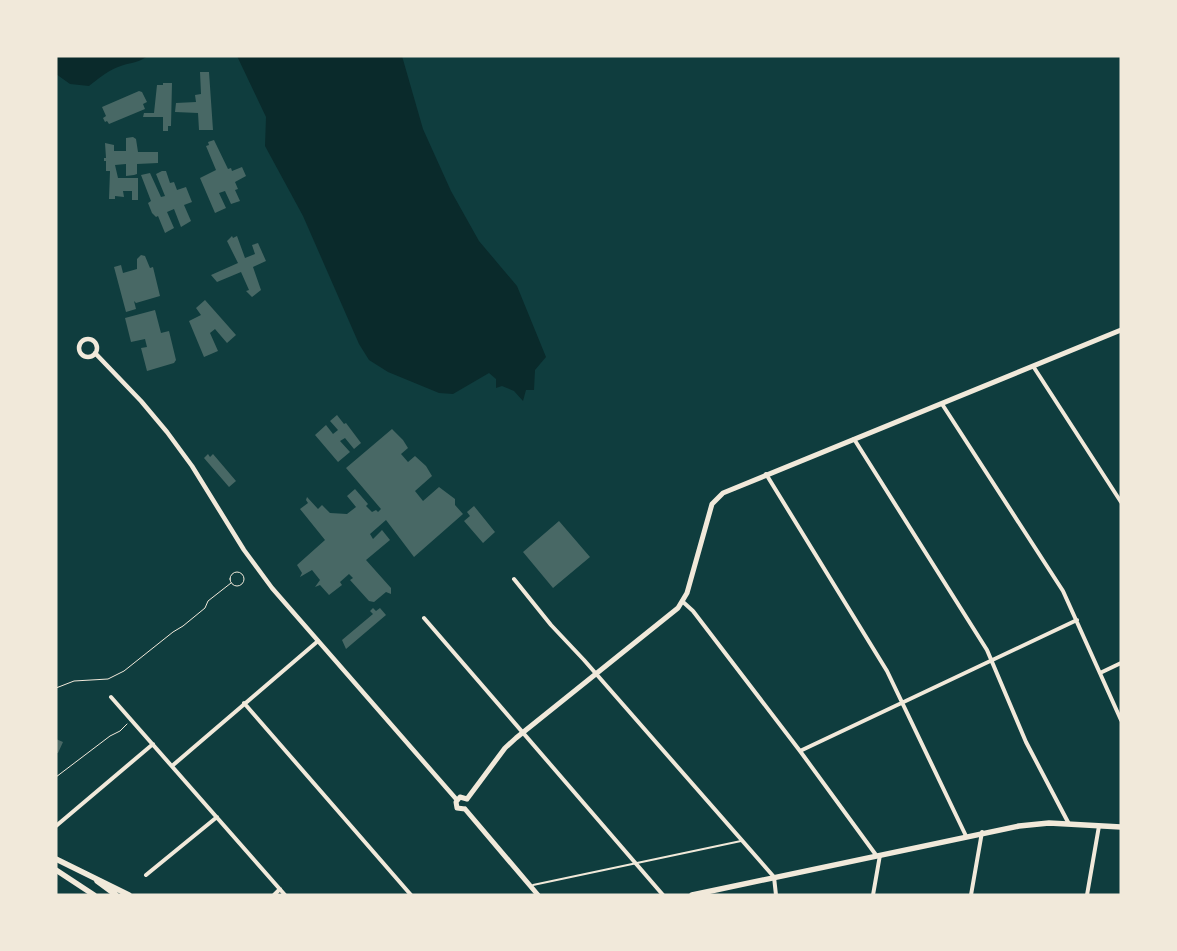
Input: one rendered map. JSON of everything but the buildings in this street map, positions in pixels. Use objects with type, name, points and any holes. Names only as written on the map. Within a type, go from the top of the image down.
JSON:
[{"type":"main road","points":[[465,810],[468,805],[467,799],[505,748],[595,673],[669,616],[682,601],[687,593],[712,504],[723,493],[1121,330]]},
{"type":"main road","points":[[467,799],[462,797],[457,800],[457,808],[465,810],[538,895]]},
{"type":"main road","points":[[692,895],[982,832],[1029,824],[1121,827]]},
{"type":"main road","points":[[56,858],[129,895]]},
{"type":"main road","points":[[56,870],[94,895]]},
{"type":"main road","points":[[85,872],[116,895]]},
{"type":"street","points":[[95,353],[141,401],[167,432],[192,466],[257,568],[457,800]]},
{"type":"street","points":[[1033,366],[1121,502]]},
{"type":"street","points":[[942,404],[1063,591],[1121,720]]},
{"type":"street","points":[[854,439],[991,660],[1026,742],[1069,824]]},
{"type":"street","points":[[766,474],[887,671],[966,836]]},
{"type":"street","points":[[514,579],[551,625],[774,877],[776,895]]},
{"type":"street","points":[[682,601],[691,609],[878,855],[873,895]]},
{"type":"street","points":[[424,618],[663,895]]},
{"type":"street","points":[[800,751],[1077,620]]},
{"type":"street","points":[[172,766],[318,641]]},
{"type":"street","points":[[1100,673],[1121,663]]},
{"type":"street","points":[[111,697],[284,895]]},
{"type":"street","points":[[244,703],[411,895]]},
{"type":"street","points":[[56,826],[153,744]]},
{"type":"street","points":[[146,875],[217,817]]},
{"type":"street","points":[[1087,895],[1099,826]]},
{"type":"street","points":[[971,895],[982,832]]},
{"type":"street","points":[[274,895],[280,889]]},
{"type":"lane","points":[[530,886],[742,841]]},
{"type":"path","points":[[238,571],[243,574],[245,579],[242,584],[238,586],[231,583],[231,574],[238,571]]},
{"type":"path","points":[[56,688],[74,681],[108,679],[124,671],[173,632],[184,626],[205,608],[208,601],[231,583]]},
{"type":"path","points":[[56,778],[110,736],[120,731],[131,719]]},
{"type":"water","points":[[56,56],[148,56],[114,69],[89,86],[70,84],[56,74]]},
{"type":"water","points":[[237,56],[402,56],[423,129],[451,191],[479,241],[517,286],[546,357],[535,370],[534,390],[526,390],[523,401],[514,391],[502,386],[496,388],[496,379],[489,373],[453,394],[439,393],[388,372],[369,360],[359,344],[303,216],[265,146],[266,117]]}]
